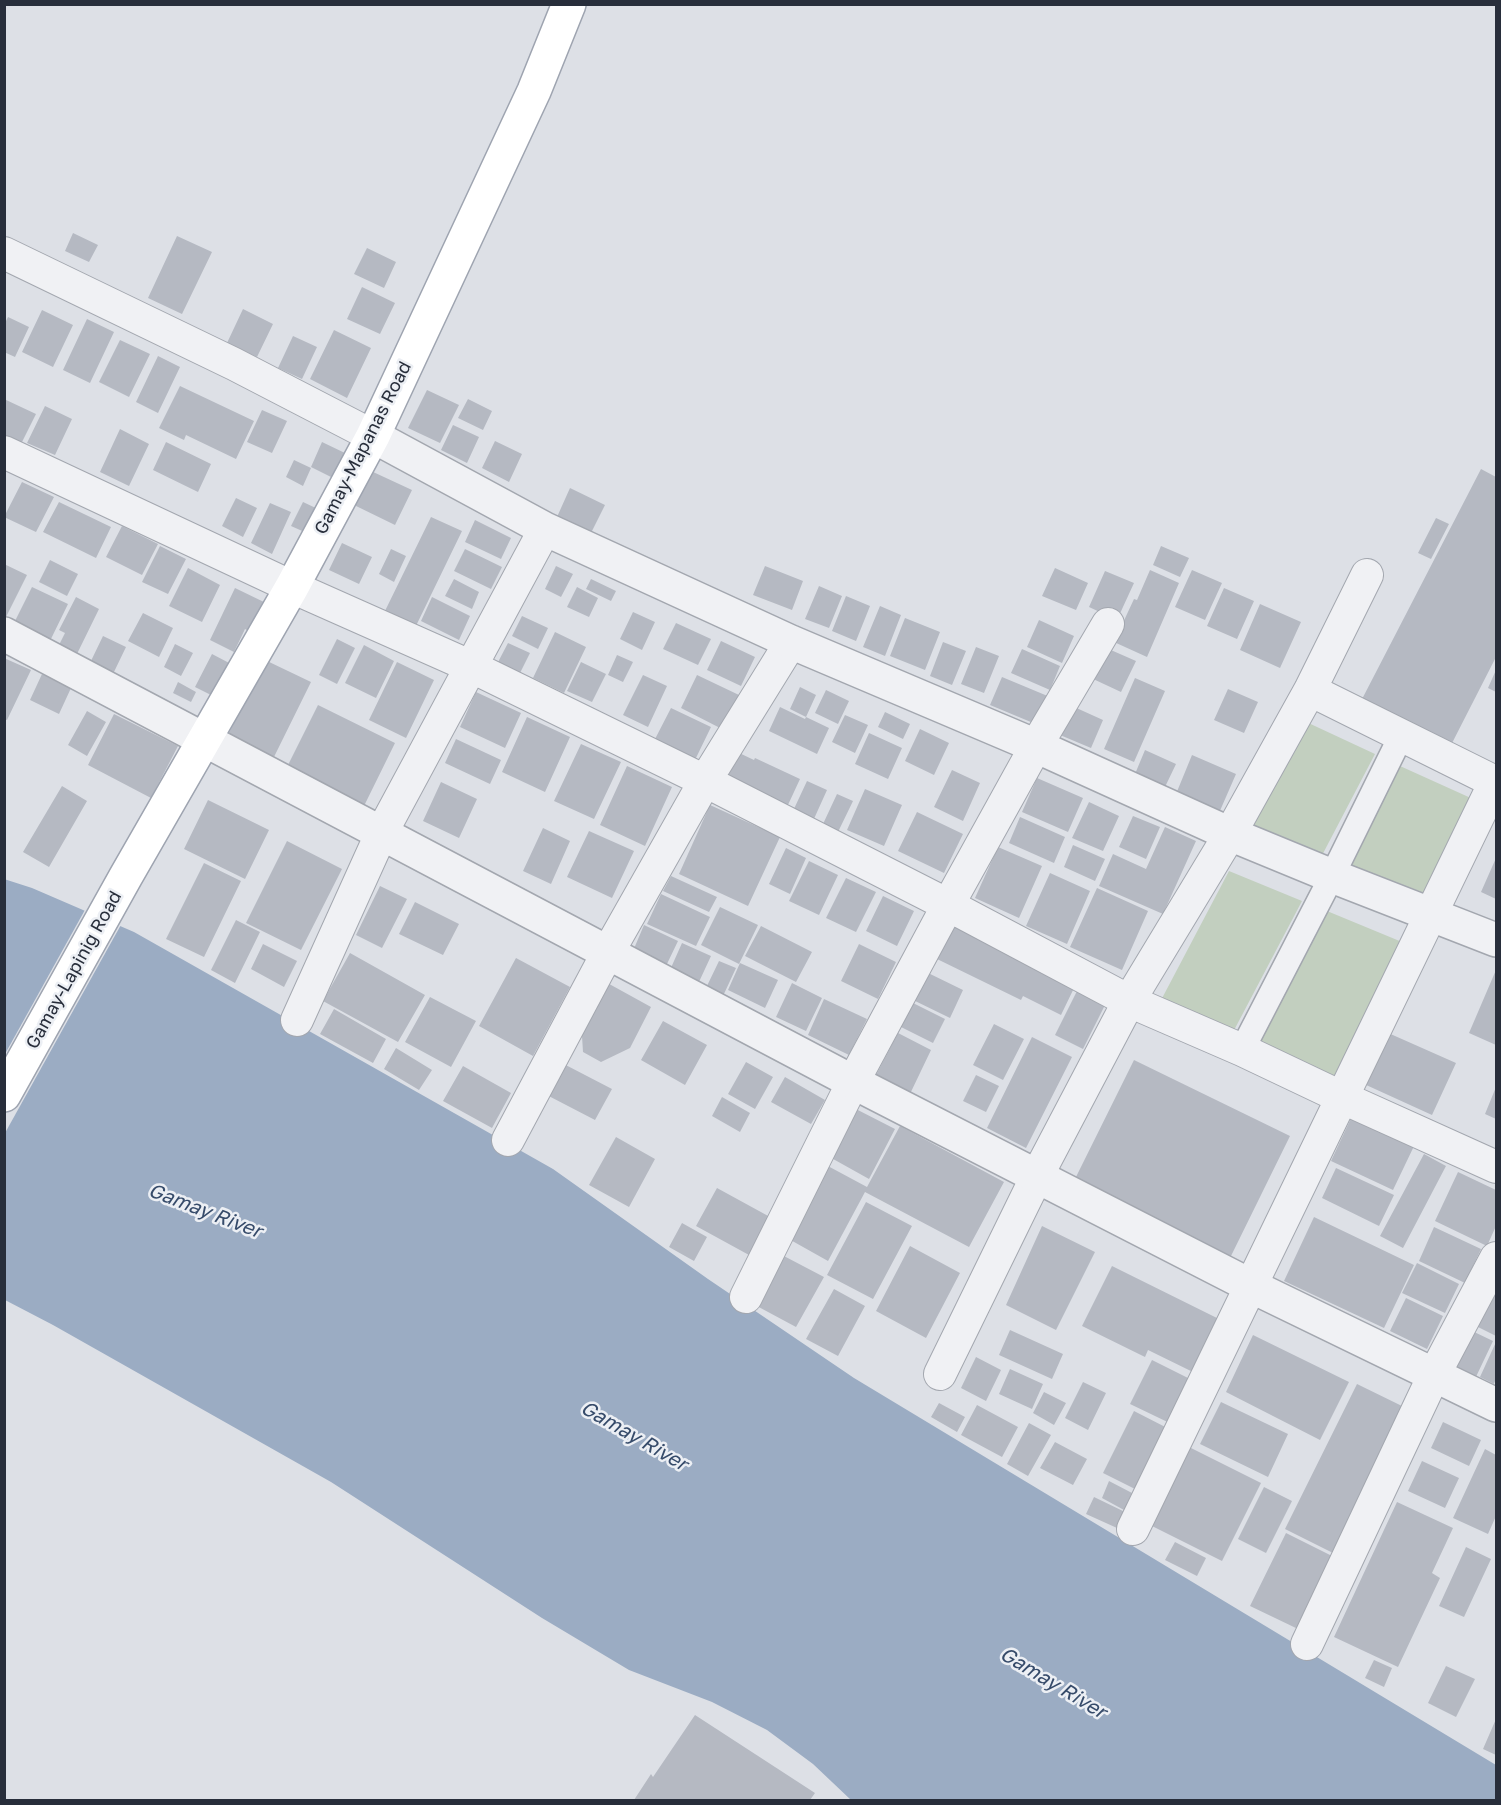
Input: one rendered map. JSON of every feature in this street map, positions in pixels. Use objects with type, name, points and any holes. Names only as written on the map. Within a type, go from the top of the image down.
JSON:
[{"type":"main road","name":"Gamay-Mapanas Road","points":[[126,876],[292,587],[373,436],[534,91],[569,4]]},
{"type":"main road","name":"Gamay-Lapinig Road","points":[[4,1095],[126,876]]},
{"type":"street","points":[[4,253],[234,364],[545,529],[791,642],[1036,746],[1230,834],[1497,940]]},
{"type":"street","points":[[4,452],[292,587],[472,667],[705,781],[948,905],[1129,1001],[1497,1167]]},
{"type":"street","points":[[297,1020],[382,832],[545,529]]},
{"type":"street","points":[[940,1374],[1037,1176],[1129,1001],[1230,834],[1310,690],[1367,575]]},
{"type":"street","points":[[746,1298],[853,1082],[948,905],[1036,746],[1108,624]]},
{"type":"street","points":[[4,634],[853,1082],[1251,1286],[1497,1405]]},
{"type":"street","points":[[508,1140],[607,954],[705,781],[791,642]]},
{"type":"street","points":[[1133,1529],[1495,782],[1310,690]]},
{"type":"street","points":[[1242,1050],[1401,736]]},
{"type":"street","points":[[1307,1644],[1434,1375],[1497,1258]]},
{"type":"green space","points":[[1302,720],[1375,754],[1318,863],[1247,831]]},
{"type":"green space","points":[[1400,766],[1473,799],[1420,904],[1344,873]]},
{"type":"green space","points":[[1229,871],[1302,901],[1231,1036],[1159,1004]]},
{"type":"green space","points":[[1327,911],[1402,942],[1331,1082],[1255,1047]]},
{"type":"water","name":"Gamay River","points":[[4,879],[32,888],[134,932],[553,1169],[708,1279],[854,1378],[1496,1765],[1496,1800],[851,1800],[813,1764],[767,1730],[712,1702],[629,1670],[542,1618],[331,1482],[5,1300]]},
{"type":"pier","points":[[86,908],[122,923],[5,1133],[5,1054]]},
{"type":"building","points":[[73,233],[98,245],[89,262],[65,251]]},
{"type":"building","points":[[177,236],[212,252],[182,314],[148,298]]},
{"type":"building","points":[[367,248],[396,262],[384,288],[354,274]]},
{"type":"building","points":[[362,287],[395,303],[380,334],[347,319]]},
{"type":"building","points":[[243,309],[273,324],[257,357],[227,343]]},
{"type":"building","points":[[42,310],[73,325],[53,367],[22,352]]},
{"type":"building","points":[[8,317],[29,327],[15,357],[4,352],[4,325]]},
{"type":"building","points":[[87,319],[114,332],[90,383],[63,370]]},
{"type":"building","points":[[334,330],[371,348],[347,398],[310,379]]},
{"type":"building","points":[[293,336],[317,347],[302,379],[278,368]]},
{"type":"building","points":[[120,340],[150,354],[129,397],[99,382]]},
{"type":"building","points":[[158,356],[180,367],[158,413],[136,402]]},
{"type":"building","points":[[180,386],[254,421],[236,459],[186,435],[184,440],[159,428]]},
{"type":"building","points":[[427,390],[459,405],[440,443],[408,428]]},
{"type":"building","points":[[4,399],[36,414],[21,444],[4,436]]},
{"type":"building","points":[[468,399],[492,411],[483,430],[458,418]]},
{"type":"building","points":[[45,406],[72,419],[55,455],[27,443]]},
{"type":"building","points":[[262,410],[287,421],[272,453],[247,442]]},
{"type":"building","points":[[453,425],[479,437],[467,463],[441,450]]},
{"type":"building","points":[[120,429],[149,444],[129,486],[100,472]]},
{"type":"building","points":[[495,441],[522,454],[509,482],[482,468]]},
{"type":"building","points":[[166,442],[211,464],[198,492],[153,470]]},
{"type":"building","points":[[322,442],[347,454],[335,479],[311,467]]},
{"type":"building","points":[[294,460],[311,468],[303,486],[286,477]]},
{"type":"building","points":[[1481,469],[1496,477],[1496,657],[1449,749],[1360,703]]},
{"type":"building","points":[[371,471],[412,490],[395,525],[354,505]]},
{"type":"building","points":[[22,482],[54,497],[36,532],[4,517]]},
{"type":"building","points":[[570,488],[605,505],[591,533],[557,517]]},
{"type":"building","points":[[236,498],[257,508],[243,537],[222,526]]},
{"type":"building","points":[[59,502],[111,527],[96,558],[43,532]]},
{"type":"building","points":[[303,502],[320,510],[309,534],[291,526]]},
{"type":"building","points":[[270,503],[291,512],[272,554],[251,543]]},
{"type":"building","points":[[431,517],[462,531],[414,630],[383,615]]},
{"type":"building","points":[[1436,518],[1449,524],[1431,559],[1418,553]]},
{"type":"building","points":[[475,520],[511,538],[501,559],[465,542]]},
{"type":"building","points":[[122,526],[158,544],[142,575],[106,557]]},
{"type":"building","points":[[342,543],[372,557],[359,584],[329,570]]},
{"type":"building","points":[[160,546],[186,559],[168,594],[142,582]]},
{"type":"building","points":[[1161,546],[1189,558],[1180,577],[1153,565]]},
{"type":"building","points":[[391,549],[406,556],[394,582],[379,574]]},
{"type":"building","points":[[465,549],[502,567],[491,589],[454,571]]},
{"type":"building","points":[[50,560],[78,574],[67,596],[39,582]]},
{"type":"building","points":[[4,564],[27,575],[6,617],[4,616]]},
{"type":"building","points":[[556,566],[573,574],[561,597],[545,589]]},
{"type":"building","points":[[765,566],[803,581],[792,610],[753,595]]},
{"type":"building","points":[[188,568],[220,585],[202,622],[169,606]]},
{"type":"building","points":[[1055,568],[1088,583],[1076,610],[1042,596]]},
{"type":"building","points":[[1150,570],[1179,583],[1147,657],[1114,642]]},
{"type":"building","points":[[1192,570],[1222,583],[1205,620],[1175,607]]},
{"type":"building","points":[[1105,571],[1134,583],[1117,620],[1089,607]]},
{"type":"building","points":[[454,579],[479,592],[472,609],[445,596]]},
{"type":"building","points":[[591,579],[616,591],[611,601],[586,589]]},
{"type":"building","points":[[819,586],[842,596],[829,628],[805,619]]},
{"type":"building","points":[[32,587],[68,604],[49,643],[13,625]]},
{"type":"building","points":[[577,587],[598,598],[589,617],[567,607]]},
{"type":"building","points":[[235,588],[268,604],[254,634],[245,629],[234,652],[210,640]]},
{"type":"building","points":[[1224,588],[1254,601],[1237,639],[1207,626]]},
{"type":"building","points":[[846,596],[870,606],[856,641],[832,631]]},
{"type":"building","points":[[76,597],[99,609],[75,658],[57,649],[65,633],[59,630]]},
{"type":"building","points":[[432,597],[470,616],[459,640],[421,621]]},
{"type":"building","points":[[1260,604],[1301,622],[1280,668],[1240,650]]},
{"type":"building","points":[[880,606],[901,615],[885,656],[863,647]]},
{"type":"building","points":[[633,612],[655,622],[642,650],[620,639]]},
{"type":"building","points":[[143,613],[173,628],[159,657],[128,641]]},
{"type":"building","points":[[522,616],[548,628],[538,649],[512,636]]},
{"type":"building","points":[[905,618],[940,632],[925,670],[890,656]]},
{"type":"building","points":[[1039,620],[1074,636],[1062,663],[1027,647]]},
{"type":"building","points":[[676,623],[711,639],[698,665],[663,649]]},
{"type":"building","points":[[555,632],[586,647],[564,693],[533,678]]},
{"type":"building","points":[[103,636],[126,647],[113,674],[90,663]]},
{"type":"building","points":[[337,639],[355,648],[337,684],[319,675]]},
{"type":"building","points":[[721,641],[755,657],[741,686],[707,670]]},
{"type":"building","points":[[943,642],[966,651],[952,685],[930,676]]},
{"type":"building","points":[[508,643],[530,653],[519,675],[497,664]]},
{"type":"building","points":[[175,644],[193,653],[181,676],[164,667]]},
{"type":"building","points":[[364,645],[394,661],[376,698],[345,683]]},
{"type":"building","points":[[976,647],[999,656],[984,693],[961,684]]},
{"type":"building","points":[[1104,647],[1136,661],[1121,692],[1091,678]]},
{"type":"building","points":[[1022,649],[1060,666],[1050,690],[1011,673]]},
{"type":"building","points":[[212,654],[233,665],[217,698],[195,687]]},
{"type":"building","points":[[617,655],[633,662],[623,682],[608,675]]},
{"type":"building","points":[[4,658],[31,670],[7,720],[4,719]]},
{"type":"building","points":[[265,660],[311,682],[271,763],[225,741]]},
{"type":"building","points":[[397,662],[434,680],[406,738],[369,720]]},
{"type":"building","points":[[581,662],[606,674],[592,702],[567,691]]},
{"type":"building","points":[[1496,670],[1496,692],[1488,688]]},
{"type":"building","points":[[42,674],[71,688],[59,714],[30,700]]},
{"type":"building","points":[[643,675],[667,686],[648,727],[623,715]]},
{"type":"building","points":[[697,675],[739,695],[722,729],[681,708]]},
{"type":"building","points":[[1002,677],[1050,697],[1038,725],[990,705]]},
{"type":"building","points":[[1135,678],[1165,691],[1134,762],[1104,749]]},
{"type":"building","points":[[178,682],[196,692],[191,702],[173,693]]},
{"type":"building","points":[[800,687],[816,695],[806,717],[790,709]]},
{"type":"building","points":[[1228,689],[1258,702],[1244,733],[1214,720]]},
{"type":"building","points":[[826,690],[849,701],[838,724],[815,713]]},
{"type":"building","points":[[476,692],[521,713],[505,748],[460,727]]},
{"type":"building","points":[[318,705],[395,743],[364,806],[287,767]]},
{"type":"building","points":[[1072,706],[1103,720],[1091,748],[1060,735]]},
{"type":"building","points":[[780,707],[805,719],[806,717],[829,728],[817,754],[769,731]]},
{"type":"building","points":[[671,708],[711,727],[695,760],[654,741]]},
{"type":"building","points":[[87,711],[106,722],[87,756],[68,745]]},
{"type":"building","points":[[885,712],[910,724],[903,739],[878,727]]},
{"type":"building","points":[[114,714],[178,746],[151,798],[88,765]]},
{"type":"building","points":[[845,715],[868,725],[855,753],[832,742]]},
{"type":"building","points":[[527,717],[570,737],[545,792],[502,772]]},
{"type":"building","points":[[920,729],[949,743],[934,775],[905,761]]},
{"type":"building","points":[[869,733],[902,748],[888,779],[855,764]]},
{"type":"building","points":[[456,739],[501,760],[490,784],[445,763]]},
{"type":"building","points":[[581,744],[621,762],[594,819],[554,801]]},
{"type":"building","points":[[1145,750],[1176,764],[1165,787],[1135,774]]},
{"type":"building","points":[[735,751],[800,779],[787,807],[723,777]]},
{"type":"building","points":[[1192,755],[1236,774],[1219,813],[1176,794]]},
{"type":"building","points":[[627,766],[672,787],[645,846],[600,825]]},
{"type":"building","points":[[952,770],[980,783],[963,821],[934,807]]},
{"type":"building","points":[[1037,778],[1083,798],[1068,832],[1022,812]]},
{"type":"building","points":[[807,781],[827,790],[813,821],[793,811]]},
{"type":"building","points":[[441,782],[477,799],[459,838],[423,821]]},
{"type":"building","points":[[62,786],[87,801],[49,867],[23,852]]},
{"type":"building","points":[[865,789],[902,805],[884,846],[847,830]]},
{"type":"building","points":[[837,794],[853,801],[838,832],[823,824]]},
{"type":"building","points":[[208,800],[269,830],[245,879],[184,849]]},
{"type":"building","points":[[1089,802],[1119,816],[1103,851],[1072,838]]},
{"type":"building","points":[[710,805],[780,837],[748,906],[679,874]]},
{"type":"building","points":[[917,812],[963,834],[944,873],[898,851]]},
{"type":"building","points":[[1133,816],[1160,827],[1146,859],[1119,847]]},
{"type":"building","points":[[1020,817],[1065,837],[1054,863],[1009,843]]},
{"type":"building","points":[[1165,827],[1196,841],[1163,914],[1099,886],[1113,854],[1146,869]]},
{"type":"building","points":[[543,828],[570,841],[551,884],[523,871]]},
{"type":"building","points":[[589,831],[634,851],[612,898],[567,877]]},
{"type":"building","points":[[287,841],[342,869],[301,950],[246,923]]},
{"type":"building","points":[[1073,845],[1105,859],[1095,881],[1064,867]]},
{"type":"building","points":[[998,847],[1042,866],[1019,918],[975,898]]},
{"type":"building","points":[[786,848],[806,858],[790,894],[769,884]]},
{"type":"building","points":[[1496,858],[1496,899],[1481,892]]},
{"type":"building","points":[[809,861],[838,875],[819,915],[789,901]]},
{"type":"building","points":[[204,863],[241,881],[204,957],[166,939]]},
{"type":"building","points":[[1050,873],[1090,891],[1067,944],[1026,926]]},
{"type":"building","points":[[671,876],[717,897],[709,912],[663,891]]},
{"type":"building","points":[[846,878],[876,892],[856,932],[826,918]]},
{"type":"building","points":[[380,886],[407,899],[382,948],[356,935]]},
{"type":"building","points":[[1097,888],[1148,911],[1122,970],[1070,947]]},
{"type":"building","points":[[661,894],[710,917],[696,946],[647,924]]},
{"type":"building","points":[[883,896],[914,911],[897,946],[866,931]]},
{"type":"building","points":[[415,902],[459,924],[443,955],[399,934]]},
{"type":"building","points":[[720,907],[758,925],[739,964],[701,945]]},
{"type":"building","points":[[236,920],[260,932],[235,983],[211,970]]},
{"type":"building","points":[[644,925],[678,941],[666,966],[633,951]]},
{"type":"building","points":[[761,926],[812,952],[796,982],[745,956]]},
{"type":"building","points":[[953,926],[1075,986],[1061,1015],[1023,996],[1021,1000],[937,959]]},
{"type":"building","points":[[682,943],[711,956],[698,984],[670,970]]},
{"type":"building","points":[[263,944],[297,961],[284,987],[251,969]]},
{"type":"building","points":[[859,944],[896,962],[878,999],[841,981]]},
{"type":"building","points":[[350,953],[425,995],[398,1042],[323,1001]]},
{"type":"building","points":[[516,958],[570,987],[533,1056],[479,1026]]},
{"type":"building","points":[[719,961],[736,968],[723,996],[706,988]]},
{"type":"building","points":[[740,963],[778,980],[765,1008],[728,990]]},
{"type":"building","points":[[922,970],[963,990],[950,1018],[909,998]]},
{"type":"building","points":[[1496,970],[1496,1045],[1469,1033]]},
{"type":"building","points":[[602,980],[651,1007],[630,1048],[601,1062],[583,1052],[581,1020]]},
{"type":"building","points":[[792,983],[822,998],[806,1031],[776,1017]]},
{"type":"building","points":[[1077,991],[1105,1005],[1083,1049],[1055,1035]]},
{"type":"building","points":[[430,997],[476,1021],[451,1067],[405,1042]]},
{"type":"building","points":[[824,999],[867,1019],[849,1055],[808,1035]]},
{"type":"building","points":[[907,1000],[945,1019],[933,1043],[895,1024]]},
{"type":"building","points":[[334,1009],[386,1039],[373,1063],[320,1034]]},
{"type":"building","points":[[663,1021],[707,1045],[685,1085],[641,1060]]},
{"type":"building","points":[[994,1024],[1024,1039],[1003,1080],[973,1065]]},
{"type":"building","points":[[1386,1032],[1456,1063],[1432,1115],[1364,1084]]},
{"type":"building","points":[[898,1033],[931,1050],[909,1096],[874,1079]]},
{"type":"building","points":[[1032,1037],[1072,1057],[1026,1148],[987,1128]]},
{"type":"building","points":[[396,1048],[432,1070],[419,1090],[384,1069]]},
{"type":"building","points":[[1134,1060],[1290,1136],[1230,1258],[1074,1181]]},
{"type":"building","points":[[558,1061],[612,1089],[595,1120],[541,1092]]},
{"type":"building","points":[[746,1062],[773,1077],[755,1109],[728,1094]]},
{"type":"building","points":[[463,1066],[511,1093],[492,1128],[443,1101]]},
{"type":"building","points":[[976,1075],[999,1086],[986,1112],[963,1101]]},
{"type":"building","points":[[785,1077],[825,1100],[811,1124],[771,1102]]},
{"type":"building","points":[[1496,1087],[1496,1119],[1485,1114]]},
{"type":"building","points":[[722,1097],[750,1113],[740,1132],[712,1116]]},
{"type":"building","points":[[852,1107],[895,1129],[869,1179],[826,1155]]},
{"type":"building","points":[[1353,1114],[1415,1144],[1393,1190],[1331,1161]]},
{"type":"building","points":[[900,1126],[1004,1182],[969,1247],[865,1192],[828,1261],[787,1238],[826,1165],[867,1187]]},
{"type":"building","points":[[616,1137],[655,1159],[629,1207],[589,1185]]},
{"type":"building","points":[[1424,1154],[1446,1166],[1403,1248],[1380,1236]]},
{"type":"building","points":[[1336,1168],[1394,1195],[1379,1226],[1322,1198]]},
{"type":"building","points":[[1458,1172],[1496,1190],[1496,1226],[1487,1246],[1435,1221]]},
{"type":"building","points":[[717,1188],[770,1217],[749,1255],[696,1226]]},
{"type":"building","points":[[866,1202],[912,1226],[873,1299],[827,1275]]},
{"type":"building","points":[[1314,1217],[1414,1265],[1384,1328],[1284,1281]]},
{"type":"building","points":[[682,1223],[707,1237],[694,1261],[669,1247]]},
{"type":"building","points":[[1042,1226],[1095,1252],[1056,1330],[1006,1305]]},
{"type":"building","points":[[1434,1227],[1481,1249],[1465,1283],[1419,1261]]},
{"type":"building","points":[[910,1246],[960,1273],[926,1338],[876,1311]]},
{"type":"building","points":[[782,1255],[824,1277],[796,1327],[755,1305]]},
{"type":"building","points":[[1417,1263],[1459,1284],[1445,1313],[1402,1293]]},
{"type":"building","points":[[1112,1266],[1223,1321],[1197,1374],[1148,1350],[1145,1357],[1082,1326]]},
{"type":"building","points":[[834,1289],[865,1306],[838,1356],[806,1339]]},
{"type":"building","points":[[1496,1290],[1496,1336],[1474,1325]]},
{"type":"building","points":[[1406,1298],[1443,1316],[1427,1349],[1390,1331]]},
{"type":"building","points":[[1468,1329],[1493,1341],[1474,1381],[1449,1368]]},
{"type":"building","points":[[1010,1330],[1063,1354],[1052,1379],[999,1355]]},
{"type":"building","points":[[1253,1335],[1349,1382],[1320,1440],[1226,1392]]},
{"type":"building","points":[[1496,1342],[1496,1378],[1494,1384],[1480,1377]]},
{"type":"building","points":[[976,1357],[1001,1370],[986,1401],[961,1388]]},
{"type":"building","points":[[1152,1360],[1202,1385],[1180,1428],[1130,1404]]},
{"type":"building","points":[[1010,1369],[1043,1384],[1032,1409],[999,1394]]},
{"type":"building","points":[[1083,1382],[1106,1393],[1088,1430],[1065,1418]]},
{"type":"building","points":[[1357,1384],[1404,1407],[1339,1556],[1285,1529]]},
{"type":"building","points":[[1044,1392],[1066,1403],[1054,1425],[1033,1413]]},
{"type":"building","points":[[1221,1402],[1288,1434],[1268,1477],[1200,1444]]},
{"type":"building","points":[[939,1403],[965,1417],[957,1432],[931,1417]]},
{"type":"building","points":[[977,1405],[1018,1427],[1002,1457],[961,1435]]},
{"type":"building","points":[[1134,1411],[1175,1432],[1145,1494],[1103,1473]]},
{"type":"building","points":[[1443,1422],[1481,1440],[1469,1466],[1431,1448]]},
{"type":"building","points":[[1029,1423],[1051,1435],[1028,1476],[1007,1464]]},
{"type":"building","points":[[1055,1442],[1087,1459],[1073,1485],[1040,1468]]},
{"type":"building","points":[[1189,1447],[1261,1483],[1222,1561],[1150,1525]]},
{"type":"building","points":[[1485,1449],[1496,1455],[1496,1516],[1488,1534],[1453,1518]]},
{"type":"building","points":[[1422,1461],[1459,1478],[1445,1508],[1408,1491]]},
{"type":"building","points":[[1109,1481],[1132,1493],[1124,1510],[1102,1498]]},
{"type":"building","points":[[1264,1487],[1292,1501],[1266,1553],[1238,1539]]},
{"type":"building","points":[[1094,1497],[1125,1512],[1117,1528],[1086,1514]]},
{"type":"building","points":[[1397,1502],[1453,1528],[1432,1573],[1440,1578],[1398,1667],[1334,1637]]},
{"type":"building","points":[[1286,1533],[1334,1557],[1298,1629],[1250,1606]]},
{"type":"building","points":[[1175,1542],[1206,1558],[1197,1576],[1165,1560]]},
{"type":"building","points":[[1466,1547],[1491,1559],[1464,1617],[1439,1606]]},
{"type":"building","points":[[1374,1660],[1392,1668],[1384,1687],[1365,1678]]},
{"type":"building","points":[[1446,1666],[1475,1679],[1456,1717],[1428,1703]]},
{"type":"building","points":[[695,1715],[815,1793],[810,1800],[634,1800],[651,1774],[653,1777]]},
{"type":"building","points":[[1496,1719],[1496,1755],[1483,1749]]}]
